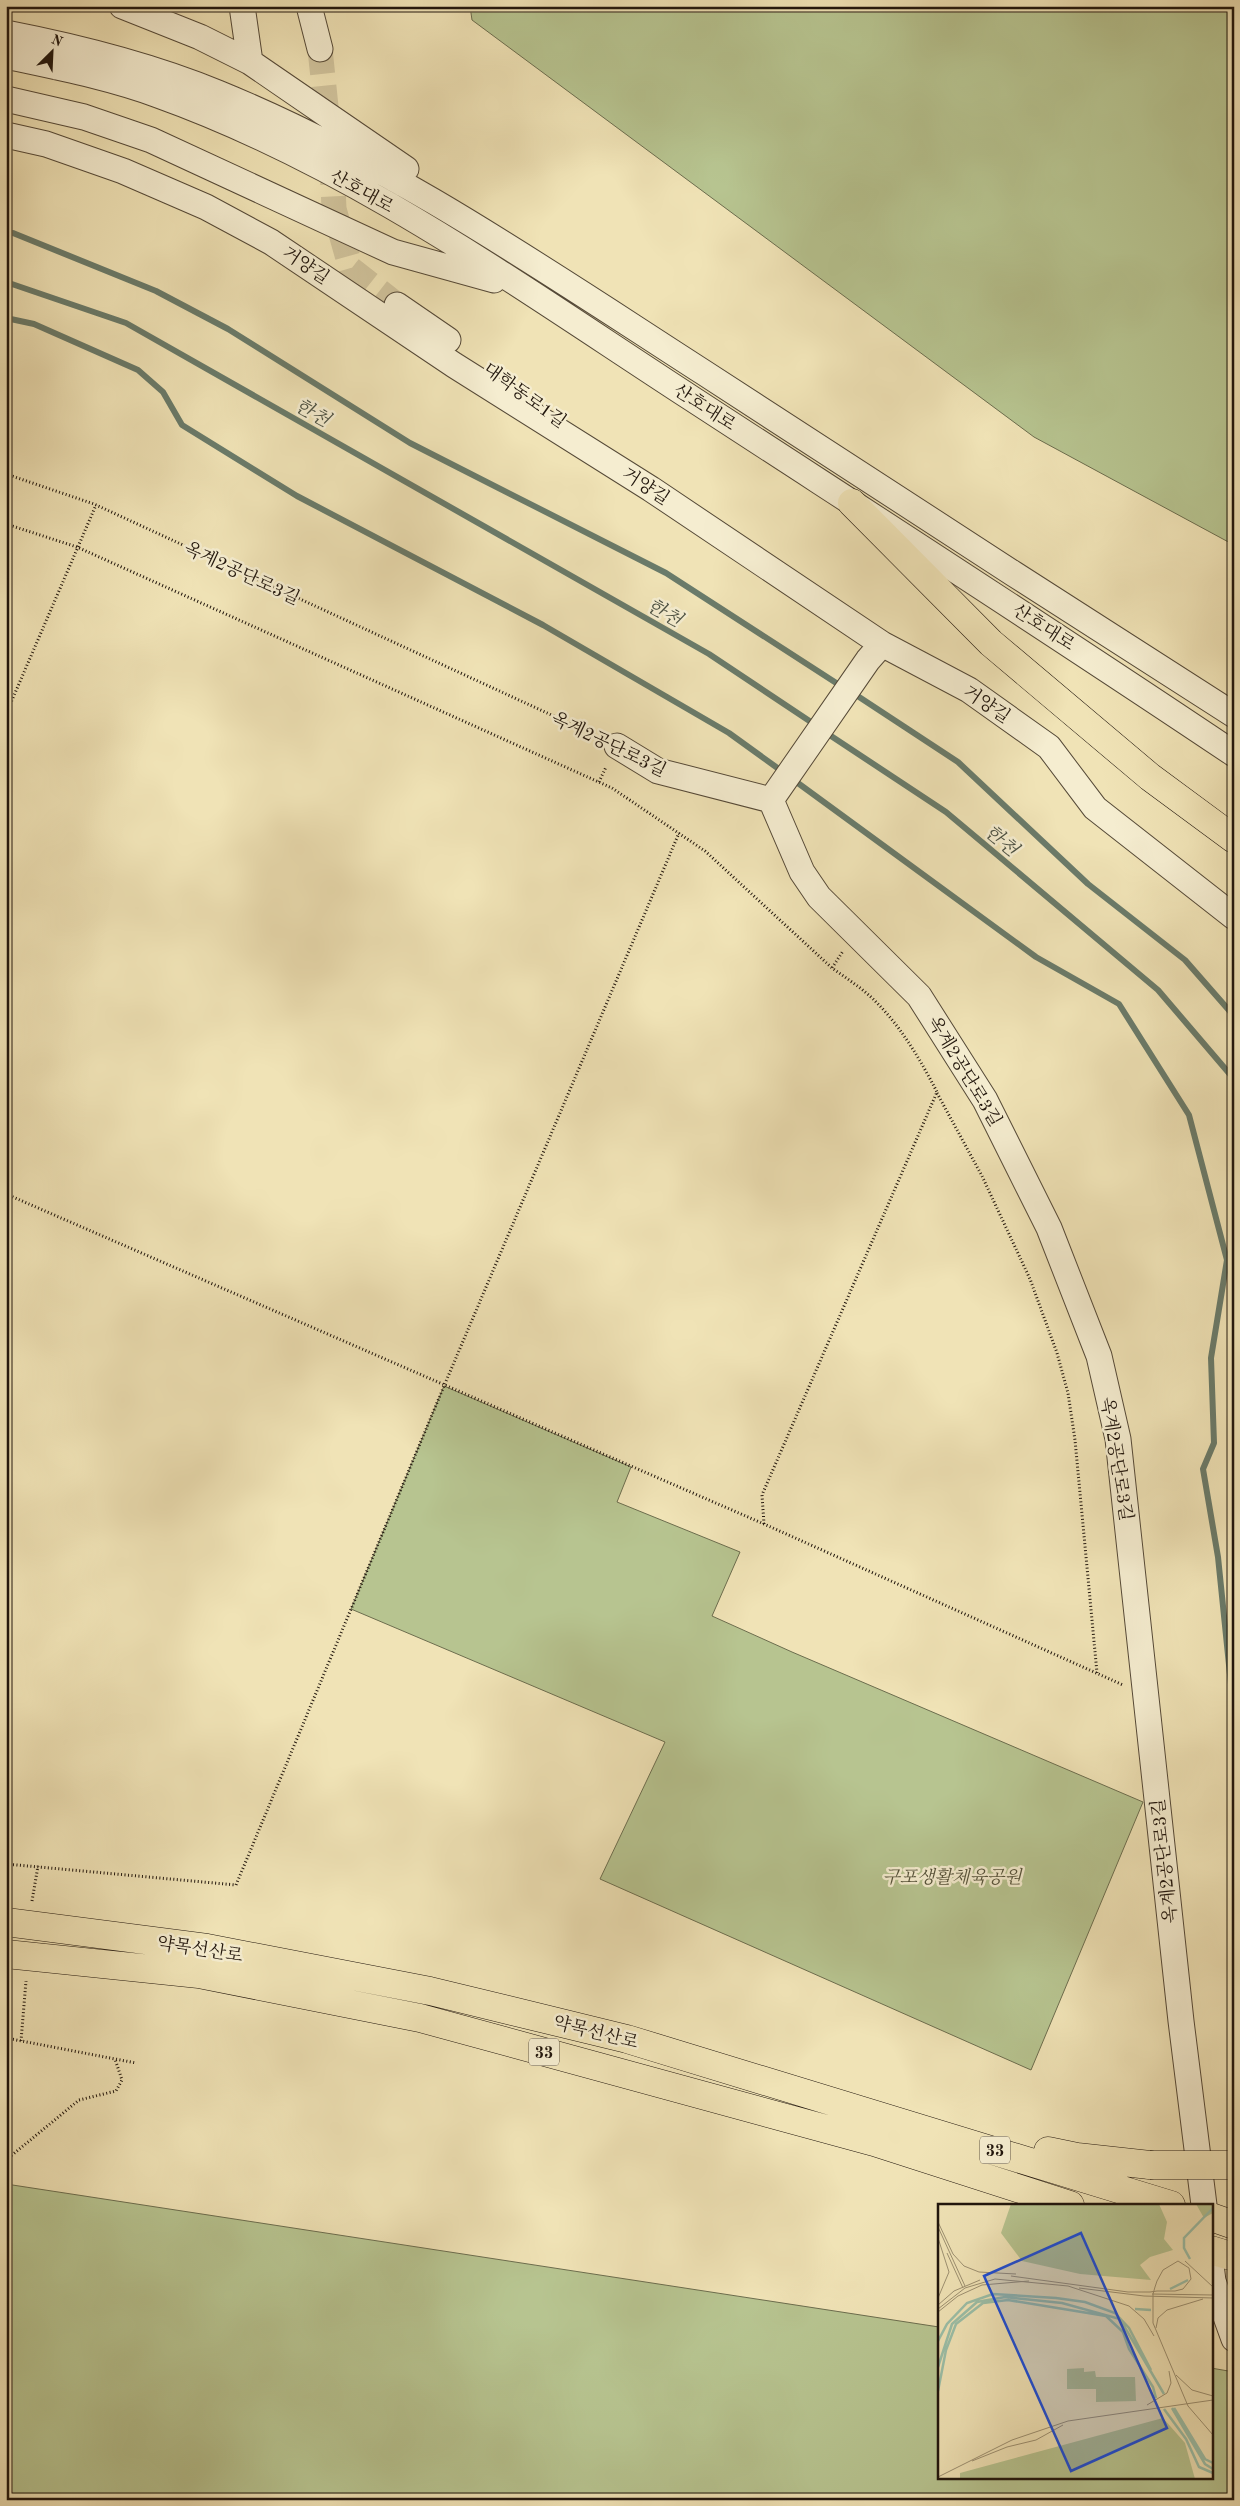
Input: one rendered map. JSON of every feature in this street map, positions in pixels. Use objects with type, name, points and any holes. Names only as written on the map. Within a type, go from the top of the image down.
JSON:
[{"type":"highway","points":[[852,503],[991,643],[1150,777],[1234,839]]},
{"type":"highway","name":"약목선산로","points":[[6,1922],[207,1948],[430,1991],[627,2039],[1168,2204]]},
{"type":"highway","name":"약목선산로","points":[[6,1954],[199,1974],[420,2018],[827,2129],[1067,2204]]},
{"type":"highway","points":[[16,1974],[301,1994]]},
{"type":"highway","points":[[818,2096],[1005,2143],[1077,2157],[1150,2165],[1234,2165]]},
{"type":"highway","points":[[1212,2218],[1234,2225]]},
{"type":"highway","points":[[1212,2250],[1234,2257]]},
{"type":"street","points":[[122,6],[200,37],[250,62],[399,164],[478,228]]},
{"type":"street","points":[[242,6],[250,62]]},
{"type":"street","points":[[309,6],[320,49]]},
{"type":"street","name":"산호대로","points":[[6,33],[82,49],[154,70],[215,92],[325,142],[388,174],[478,228],[1234,715]]},
{"type":"street","name":"산호대로","points":[[6,56],[110,80],[156,94],[243,130],[312,164],[407,216],[519,286],[1234,754]]},
{"type":"street","points":[[6,99],[84,118],[151,140],[393,252],[519,286]]},
{"type":"street","name":"거양길","points":[[6,135],[46,144],[123,171],[206,208],[271,242],[454,365],[652,489],[875,652],[969,690],[1049,747],[1095,808],[1234,917]]},
{"type":"street","name":"대학동로1길","points":[[397,304],[497,374],[652,489]]},
{"type":"street","points":[[774,795],[875,652]]},
{"type":"street","name":"옥계2공단로3길","points":[[617,746],[658,771],[774,795],[802,872],[819,897],[919,996],[986,1100],[1049,1228],[1099,1356],[1118,1439],[1181,2021],[1204,2204]]},
{"type":"street","points":[[1212,2273],[1213,2281],[1234,2339]]},
{"type":"path","name":"옥계2공단로3길","points":[[6,474],[96,505],[617,746]]},
{"type":"path","points":[[6,714],[96,505]]},
{"type":"path","points":[[6,524],[77,547],[612,788],[705,851],[832,968],[878,1004],[900,1030],[927,1072],[986,1184],[1030,1279],[1057,1353],[1068,1393],[1075,1440],[1097,1674]]},
{"type":"path","points":[[6,1864],[236,1885],[444,1386],[679,833]]},
{"type":"path","points":[[832,968],[856,932]]},
{"type":"path","points":[[764,1524],[762,1495],[937,1092]]},
{"type":"path","points":[[6,1194],[764,1524],[1146,1695]]},
{"type":"path","points":[[32,1904],[38,1866]]},
{"type":"path","points":[[16,1974],[21,2041]]},
{"type":"path","points":[[6,2038],[136,2063]]},
{"type":"path","points":[[6,2160],[79,2100],[116,2091],[122,2080],[115,2059]]},
{"type":"path","points":[[6,2224],[6,2230]]},
{"type":"green space","points":[[470,6],[1234,6],[1234,545],[1034,437],[472,20]]},
{"type":"green space","name":"구포생활체육공원","points":[[444,1386],[631,1467],[617,1502],[740,1552],[712,1616],[1143,1802],[1031,2070],[600,1879],[665,1742],[351,1609]]},
{"type":"green space","points":[[6,2184],[938,2327],[938,2478],[1212,2478],[1212,2368],[1234,2372],[1234,2500],[6,2500]]},
{"type":"waterway","points":[[6,233],[13,233],[156,291],[228,329],[410,443],[666,573],[844,688]]},
{"type":"waterway","name":"한천","points":[[6,282],[126,323],[709,654],[817,726]]},
{"type":"waterway","points":[[6,318],[34,324],[138,370],[163,392],[182,425],[297,496],[543,625],[729,733],[783,772]]},
{"type":"waterway","points":[[853,693],[958,762],[1088,884],[1185,960],[1234,1016]]},
{"type":"waterway","name":"한천","points":[[825,732],[946,812],[1158,990],[1234,1079]]},
{"type":"waterway","points":[[791,778],[1036,957],[1119,1004],[1189,1115],[1227,1260],[1211,1358],[1214,1443],[1203,1469],[1218,1557],[1234,1714]]},
{"type":"tunnel","points":[[320,49],[332,164],[334,209],[351,269],[397,305]]}]
